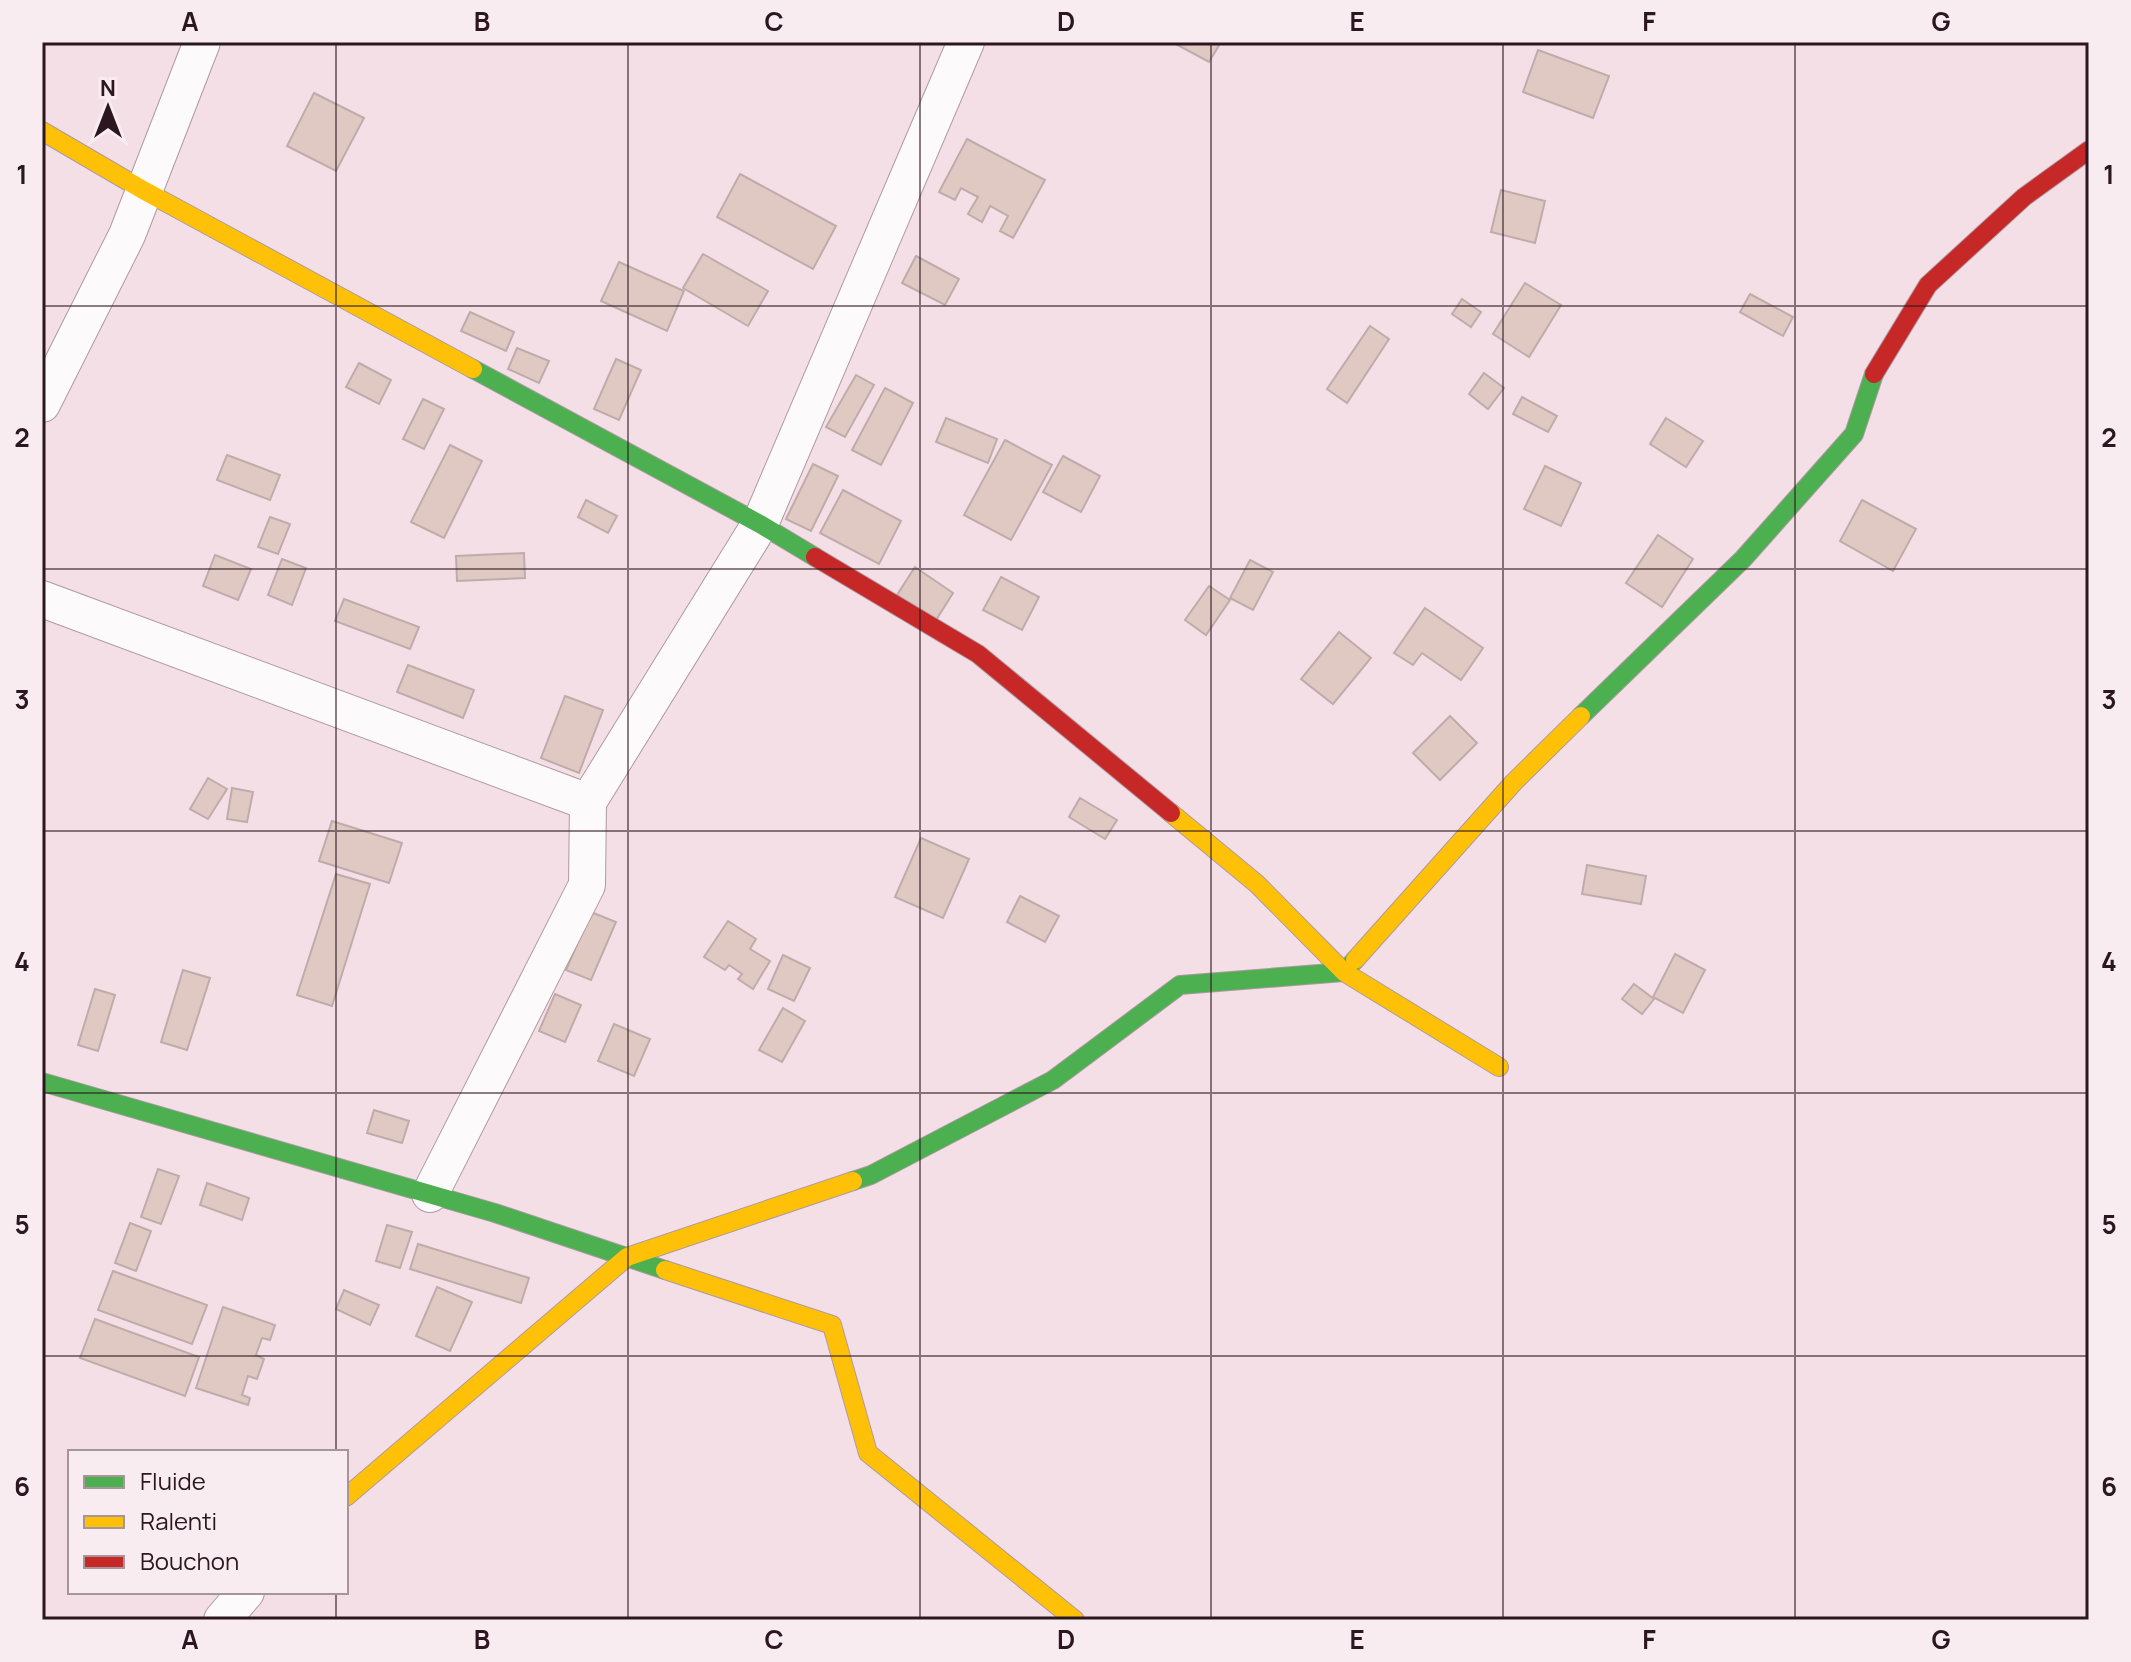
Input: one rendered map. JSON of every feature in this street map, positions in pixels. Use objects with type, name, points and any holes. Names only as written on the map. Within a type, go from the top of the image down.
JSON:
[{"type":"street","points":[[42,404],[127,235],[202,42]]},
{"type":"street","points":[[430,1194],[587,885],[588,802],[760,524],[966,42]]},
{"type":"street","points":[[42,131],[143,190],[760,524],[978,654],[1257,884],[1344,972],[1499,1067]]},
{"type":"street","points":[[348,1495],[627,1257],[871,1175],[1053,1080],[1180,985],[1344,972],[1514,782],[1743,559],[1854,434],[1872,377],[1928,285],[2024,197],[2089,150]]},
{"type":"street","points":[[42,599],[588,802]]},
{"type":"street","points":[[42,1082],[430,1194],[832,1325],[868,1453],[1075,1620]]},
{"type":"street","points":[[222,1620],[244,1594]]},
{"type":"building","points":[[1172,42],[1221,42],[1209,62]]},
{"type":"building","points":[[1538,50],[1609,76],[1593,118],[1523,92]]},
{"type":"building","points":[[314,93],[364,118],[336,171],[287,146]]},
{"type":"building","points":[[967,139],[1045,180],[1013,238],[1000,231],[1008,216],[990,206],[982,222],[968,214],[978,197],[961,188],[955,200],[939,192]]},
{"type":"building","points":[[740,174],[836,226],[813,269],[717,217]]},
{"type":"building","points":[[1501,190],[1545,201],[1535,243],[1491,232]]},
{"type":"building","points":[[703,254],[768,291],[748,326],[683,288]]},
{"type":"building","points":[[916,256],[959,279],[945,305],[902,283]]},
{"type":"building","points":[[619,262],[684,291],[667,331],[601,301]]},
{"type":"building","points":[[1525,283],[1561,305],[1529,357],[1493,334]]},
{"type":"building","points":[[1750,294],[1793,317],[1783,336],[1740,312]]},
{"type":"building","points":[[1462,299],[1481,312],[1471,327],[1452,314]]},
{"type":"building","points":[[470,312],[514,332],[506,351],[461,331]]},
{"type":"building","points":[[1370,326],[1389,339],[1347,403],[1327,389]]},
{"type":"building","points":[[517,348],[549,361],[539,383],[508,369]]},
{"type":"building","points":[[616,359],[641,370],[619,420],[594,409]]},
{"type":"building","points":[[359,363],[391,380],[379,404],[346,387]]},
{"type":"building","points":[[1484,373],[1504,388],[1488,409],[1469,394]]},
{"type":"building","points":[[856,375],[874,385],[845,437],[826,427]]},
{"type":"building","points":[[885,388],[913,403],[881,465],[852,450]]},
{"type":"building","points":[[1522,397],[1557,416],[1548,432],[1513,414]]},
{"type":"building","points":[[423,399],[444,409],[424,449],[403,439]]},
{"type":"building","points":[[946,418],[997,439],[988,463],[936,442]]},
{"type":"building","points":[[1666,418],[1703,441],[1686,467],[1650,444]]},
{"type":"building","points":[[1005,440],[1052,465],[1011,540],[964,515]]},
{"type":"building","points":[[450,445],[482,461],[444,538],[411,522]]},
{"type":"building","points":[[227,455],[280,475],[270,500],[217,480]]},
{"type":"building","points":[[1063,456],[1100,476],[1081,512],[1043,492]]},
{"type":"building","points":[[813,464],[838,476],[811,531],[786,519]]},
{"type":"building","points":[[1545,466],[1581,483],[1561,526],[1524,509]]},
{"type":"building","points":[[843,490],[901,521],[879,564],[820,533]]},
{"type":"building","points":[[586,500],[617,516],[608,533],[578,517]]},
{"type":"building","points":[[1862,500],[1916,529],[1893,571],[1840,541]]},
{"type":"building","points":[[270,517],[290,524],[278,554],[258,547]]},
{"type":"building","points":[[1658,535],[1693,559],[1662,607],[1626,583]]},
{"type":"building","points":[[524,553],[525,578],[457,581],[456,556]]},
{"type":"building","points":[[215,555],[251,569],[238,600],[203,586]]},
{"type":"building","points":[[282,559],[306,568],[292,605],[268,595]]},
{"type":"building","points":[[1250,560],[1273,572],[1253,610],[1230,598]]},
{"type":"building","points":[[915,567],[953,593],[936,620],[897,595]]},
{"type":"building","points":[[1001,577],[1039,597],[1022,630],[983,610]]},
{"type":"building","points":[[1209,586],[1230,600],[1206,635],[1185,620]]},
{"type":"building","points":[[344,599],[419,627],[410,649],[335,621]]},
{"type":"building","points":[[1425,608],[1483,648],[1461,680],[1422,653],[1413,665],[1394,653]]},
{"type":"building","points":[[1339,632],[1371,658],[1333,704],[1301,679]]},
{"type":"building","points":[[408,665],[474,690],[463,718],[397,692]]},
{"type":"building","points":[[565,696],[603,710],[579,773],[541,758]]},
{"type":"building","points":[[1450,716],[1477,743],[1440,780],[1413,753]]},
{"type":"building","points":[[208,778],[227,789],[208,819],[190,809]]},
{"type":"building","points":[[232,788],[253,792],[247,822],[227,819]]},
{"type":"building","points":[[1080,798],[1117,820],[1105,839],[1069,817]]},
{"type":"building","points":[[332,821],[402,843],[389,883],[319,861]]},
{"type":"building","points":[[921,838],[969,859],[943,918],[895,897]]},
{"type":"building","points":[[1587,865],[1646,876],[1641,904],[1582,894]]},
{"type":"building","points":[[336,874],[370,884],[332,1006],[297,995]]},
{"type":"building","points":[[1020,896],[1059,916],[1045,942],[1007,922]]},
{"type":"building","points":[[591,912],[616,922],[591,980],[566,970]]},
{"type":"building","points":[[728,921],[756,939],[750,949],[770,961],[753,989],[738,979],[742,974],[729,965],[725,970],[704,957]]},
{"type":"building","points":[[1675,954],[1705,970],[1683,1013],[1653,997]]},
{"type":"building","points":[[783,955],[810,968],[794,1001],[768,989]]},
{"type":"building","points":[[183,970],[210,978],[187,1050],[161,1042]]},
{"type":"building","points":[[1634,984],[1654,999],[1642,1014],[1622,999]]},
{"type":"building","points":[[95,989],[115,995],[98,1051],[78,1045]]},
{"type":"building","points":[[555,994],[581,1005],[565,1042],[539,1031]]},
{"type":"building","points":[[783,1008],[805,1021],[782,1062],[759,1050]]},
{"type":"building","points":[[614,1024],[650,1039],[634,1076],[598,1061]]},
{"type":"building","points":[[374,1110],[409,1121],[402,1143],[367,1133]]},
{"type":"building","points":[[158,1169],[179,1176],[161,1224],[141,1217]]},
{"type":"building","points":[[207,1183],[249,1198],[242,1220],[200,1205]]},
{"type":"building","points":[[130,1223],[151,1231],[136,1271],[115,1263]]},
{"type":"building","points":[[387,1225],[412,1232],[400,1268],[376,1261]]},
{"type":"building","points":[[418,1244],[529,1278],[521,1303],[410,1269]]},
{"type":"building","points":[[113,1271],[207,1305],[192,1344],[98,1310]]},
{"type":"building","points":[[437,1287],[472,1302],[450,1351],[416,1336]]},
{"type":"building","points":[[344,1290],[379,1305],[370,1325],[336,1309]]},
{"type":"building","points":[[223,1307],[275,1325],[270,1340],[262,1338],[256,1355],[264,1359],[257,1379],[248,1376],[242,1395],[250,1398],[248,1405],[196,1388]]},
{"type":"building","points":[[95,1319],[199,1357],[185,1396],[80,1358]]},
{"type":"traffic: fast","points":[[473,369],[760,524],[815,557]]},
{"type":"traffic: fast","points":[[1581,716],[1743,559],[1854,434],[1874,374]]},
{"type":"traffic: fast","points":[[853,1181],[871,1175],[1053,1080],[1180,985],[1344,972],[1355,960]]},
{"type":"traffic: fast","points":[[42,1082],[495,1213],[665,1270]]},
{"type":"traffic: slow","points":[[42,131],[143,190],[473,369]]},
{"type":"traffic: slow","points":[[1355,960],[1514,782],[1581,716]]},
{"type":"traffic: slow","points":[[1171,813],[1257,884],[1344,972],[1499,1067]]},
{"type":"traffic: slow","points":[[348,1495],[627,1257],[853,1181]]},
{"type":"traffic: slow","points":[[665,1270],[832,1325],[868,1453],[1075,1620]]},
{"type":"traffic: jam","points":[[1874,374],[1928,285],[2024,197],[2089,150]]},
{"type":"traffic: jam","points":[[815,557],[978,654],[1171,813]]}]
